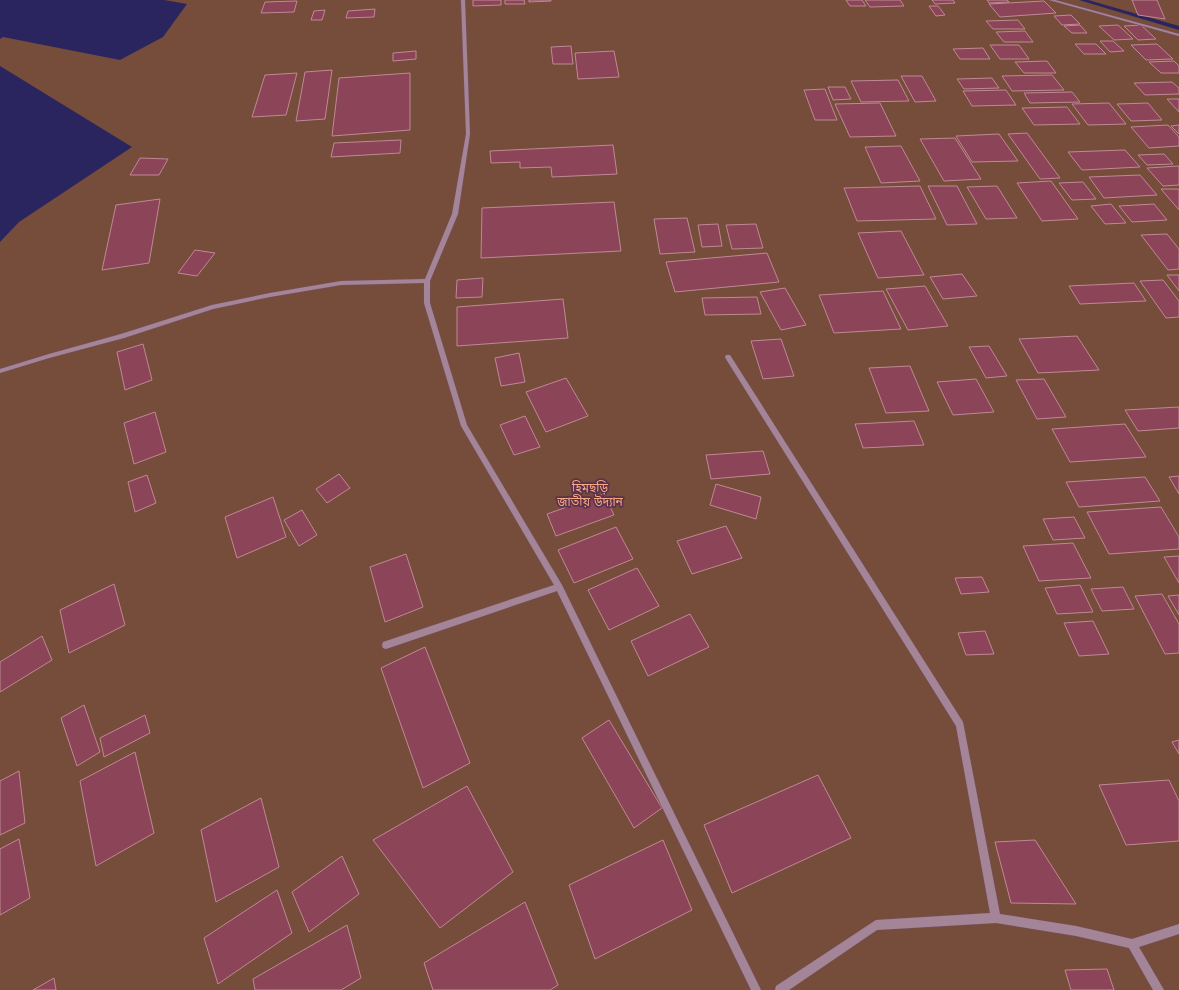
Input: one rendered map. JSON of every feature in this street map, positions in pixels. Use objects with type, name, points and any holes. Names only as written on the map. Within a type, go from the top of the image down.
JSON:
[{"type":"street","points":[[463,0],[468,134],[455,214],[427,281],[426,303],[464,426],[558,587],[756,990]]},
{"type":"street","points":[[1051,0],[1179,35]]},
{"type":"street","points":[[0,371],[219,306],[341,283],[427,281]]},
{"type":"street","points":[[728,357],[960,725],[996,918]]},
{"type":"street","points":[[386,645],[558,587]]},
{"type":"street","points":[[780,990],[876,925],[996,918],[1076,931],[1132,944],[1179,929]]},
{"type":"street","points":[[1132,944],[1159,990]]},
{"type":"green space","name":"হিমছড়ি জাতীয় উদ্যান","points":[[0,0],[1179,0],[1179,990],[0,990]]},
{"type":"shaded area","points":[[0,0],[164,0],[187,4],[163,37],[120,60],[3,37],[0,39]]},
{"type":"shaded area","points":[[0,66],[132,147],[19,222],[0,242]]},
{"type":"building","points":[[473,0],[501,0],[501,5],[473,6]]},
{"type":"building","points":[[505,0],[524,0],[525,4],[505,4]]},
{"type":"building","points":[[529,0],[551,0],[551,1],[529,2]]},
{"type":"building","points":[[846,0],[862,0],[866,6],[850,6]]},
{"type":"building","points":[[865,0],[900,0],[904,6],[870,7]]},
{"type":"building","points":[[932,0],[953,0],[955,3],[935,4]]},
{"type":"building","points":[[987,0],[1007,0],[1009,2],[989,3]]},
{"type":"building","points":[[1132,0],[1157,0],[1165,19],[1138,15]]},
{"type":"building","points":[[297,1],[294,12],[261,13],[265,2]]},
{"type":"building","points":[[1044,1],[1056,13],[1000,17],[989,4]]},
{"type":"building","points":[[929,6],[938,6],[945,15],[936,16]]},
{"type":"building","points":[[375,9],[374,17],[346,18],[348,11]]},
{"type":"building","points":[[325,10],[322,20],[311,20],[314,11]]},
{"type":"building","points":[[1071,15],[1080,24],[1062,25],[1054,16]]},
{"type":"building","points":[[1018,20],[1025,29],[993,29],[986,21]]},
{"type":"building","points":[[1080,25],[1087,33],[1072,33],[1064,26]]},
{"type":"building","points":[[1118,25],[1133,39],[1114,40],[1099,26]]},
{"type":"building","points":[[1141,25],[1156,39],[1138,40],[1124,26]]},
{"type":"building","points":[[1025,31],[1033,42],[1004,42],[996,32]]},
{"type":"building","points":[[1100,41],[1113,41],[1124,51],[1110,52]]},
{"type":"building","points":[[1075,44],[1096,44],[1106,54],[1084,54]]},
{"type":"building","points":[[1157,44],[1173,59],[1146,60],[1131,45]]},
{"type":"building","points":[[990,45],[1019,45],[1029,59],[1000,59]]},
{"type":"building","points":[[571,46],[573,64],[553,64],[551,47]]},
{"type":"building","points":[[983,48],[990,59],[960,59],[953,49]]},
{"type":"building","points":[[416,51],[416,59],[393,61],[393,53]]},
{"type":"building","points":[[614,51],[619,77],[578,79],[575,53]]},
{"type":"building","points":[[1047,61],[1056,73],[1024,73],[1015,62]]},
{"type":"building","points":[[1174,61],[1179,66],[1179,73],[1161,73],[1149,62]]},
{"type":"building","points":[[332,70],[325,119],[296,121],[305,72]]},
{"type":"building","points":[[297,73],[286,115],[252,117],[265,75]]},
{"type":"building","points":[[410,73],[410,130],[332,136],[339,78]]},
{"type":"building","points":[[1052,75],[1064,90],[1012,91],[1002,76]]},
{"type":"building","points":[[901,76],[922,76],[936,101],[915,102]]},
{"type":"building","points":[[992,78],[999,88],[964,89],[957,79]]},
{"type":"building","points":[[898,80],[909,101],[861,102],[851,81]]},
{"type":"building","points":[[1172,82],[1179,88],[1179,94],[1145,95],[1134,83]]},
{"type":"building","points":[[828,87],[845,87],[851,99],[833,100]]},
{"type":"building","points":[[825,89],[837,120],[815,120],[804,90]]},
{"type":"building","points":[[1006,90],[1016,105],[972,106],[963,91]]},
{"type":"building","points":[[1072,92],[1080,102],[1030,103],[1024,93]]},
{"type":"building","points":[[1167,99],[1179,99],[1179,112]]},
{"type":"building","points":[[880,103],[896,136],[850,137],[835,104]]},
{"type":"building","points":[[1109,103],[1126,124],[1088,125],[1072,104]]},
{"type":"building","points":[[1148,103],[1162,120],[1131,121],[1117,104]]},
{"type":"building","points":[[1067,107],[1080,124],[1034,125],[1022,108]]},
{"type":"building","points":[[1168,125],[1179,137],[1179,146],[1149,148],[1131,127]]},
{"type":"building","points":[[1179,125],[1179,134],[1171,126]]},
{"type":"building","points":[[1027,133],[1060,178],[1040,179],[1008,134]]},
{"type":"building","points":[[999,134],[1018,161],[972,162],[956,136]]},
{"type":"building","points":[[955,138],[981,179],[944,181],[920,139]]},
{"type":"building","points":[[401,140],[400,153],[331,157],[334,143]]},
{"type":"building","points":[[613,145],[617,174],[552,177],[551,167],[520,168],[520,162],[491,163],[490,151]]},
{"type":"building","points":[[901,146],[920,181],[881,183],[865,147]]},
{"type":"building","points":[[1125,150],[1140,167],[1082,170],[1068,152]]},
{"type":"building","points":[[1164,154],[1173,164],[1147,165],[1138,155]]},
{"type":"building","points":[[140,158],[168,159],[159,175],[130,175]]},
{"type":"building","points":[[1179,166],[1179,185],[1163,186],[1147,168]]},
{"type":"building","points":[[1140,175],[1157,195],[1104,198],[1089,177]]},
{"type":"building","points":[[1051,181],[1078,219],[1042,221],[1017,183]]},
{"type":"building","points":[[1083,182],[1096,199],[1072,200],[1059,183]]},
{"type":"building","points":[[920,186],[936,219],[857,221],[844,188]]},
{"type":"building","points":[[928,186],[957,186],[977,224],[947,225]]},
{"type":"building","points":[[997,186],[1017,218],[986,219],[967,187]]},
{"type":"building","points":[[1161,189],[1179,189],[1179,210]]},
{"type":"building","points":[[160,199],[149,263],[102,270],[116,205]]},
{"type":"building","points":[[614,202],[621,251],[481,258],[482,208]]},
{"type":"building","points":[[1111,204],[1126,223],[1105,224],[1091,206]]},
{"type":"building","points":[[1154,204],[1167,220],[1132,222],[1119,206]]},
{"type":"building","points":[[687,218],[695,252],[660,254],[654,219]]},
{"type":"building","points":[[718,224],[722,246],[702,247],[698,225]]},
{"type":"building","points":[[756,224],[763,248],[732,249],[726,225]]},
{"type":"building","points":[[901,231],[924,275],[878,278],[858,233]]},
{"type":"building","points":[[1167,234],[1179,249],[1179,269],[1168,270],[1141,235]]},
{"type":"building","points":[[195,250],[215,253],[197,276],[178,273]]},
{"type":"building","points":[[767,253],[779,282],[675,292],[666,262]]},
{"type":"building","points":[[962,274],[977,296],[943,299],[930,277]]},
{"type":"building","points":[[1167,275],[1179,275],[1179,291]]},
{"type":"building","points":[[483,278],[482,297],[456,298],[457,280]]},
{"type":"building","points":[[1163,280],[1179,301],[1179,317],[1166,318],[1140,281]]},
{"type":"building","points":[[1134,283],[1146,301],[1080,304],[1069,286]]},
{"type":"building","points":[[925,286],[948,326],[908,330],[886,289]]},
{"type":"building","points":[[785,288],[806,325],[781,330],[760,292]]},
{"type":"building","points":[[883,291],[901,329],[834,333],[819,295]]},
{"type":"building","points":[[757,297],[761,314],[705,315],[702,298]]},
{"type":"building","points":[[563,299],[568,338],[457,346],[457,307]]},
{"type":"building","points":[[1077,336],[1099,370],[1038,373],[1019,339]]},
{"type":"building","points":[[781,339],[794,376],[763,379],[751,341]]},
{"type":"building","points":[[143,344],[152,380],[125,390],[117,352]]},
{"type":"building","points":[[989,346],[1007,376],[986,378],[969,347]]},
{"type":"building","points":[[519,353],[525,382],[501,386],[495,358]]},
{"type":"building","points":[[910,366],[929,411],[886,413],[869,368]]},
{"type":"building","points":[[566,378],[588,416],[546,432],[526,392]]},
{"type":"building","points":[[976,379],[994,412],[953,415],[937,382]]},
{"type":"building","points":[[1044,379],[1066,417],[1037,419],[1016,380]]},
{"type":"building","points":[[1179,407],[1179,428],[1138,431],[1125,410]]},
{"type":"building","points":[[155,412],[166,452],[134,464],[124,423]]},
{"type":"building","points":[[525,416],[540,447],[514,455],[500,425]]},
{"type":"building","points":[[914,421],[924,445],[863,448],[855,424]]},
{"type":"building","points":[[1125,424],[1146,457],[1070,462],[1052,429]]},
{"type":"building","points":[[763,451],[770,474],[711,479],[706,455]]},
{"type":"building","points":[[339,474],[350,488],[327,503],[316,489]]},
{"type":"building","points":[[147,475],[156,503],[135,512],[128,482]]},
{"type":"building","points":[[1179,476],[1179,494],[1169,477]]},
{"type":"building","points":[[1145,477],[1160,501],[1079,507],[1066,482]]},
{"type":"building","points":[[716,484],[761,497],[756,519],[710,505]]},
{"type":"building","points":[[604,494],[614,515],[556,536],[547,514]]},
{"type":"building","points":[[273,497],[286,537],[237,558],[225,517]]},
{"type":"building","points":[[1161,507],[1179,537],[1179,549],[1109,554],[1087,512]]},
{"type":"building","points":[[302,510],[317,535],[299,546],[284,520]]},
{"type":"building","points":[[1074,517],[1085,538],[1053,540],[1043,519]]},
{"type":"building","points":[[726,526],[742,558],[692,574],[677,541]]},
{"type":"building","points":[[616,527],[633,559],[574,583],[558,550]]},
{"type":"building","points":[[1073,543],[1091,578],[1039,581],[1023,546]]},
{"type":"building","points":[[406,554],[423,607],[385,622],[370,567]]},
{"type":"building","points":[[1179,556],[1179,583],[1164,557]]},
{"type":"building","points":[[637,568],[659,606],[609,630],[588,590]]},
{"type":"building","points":[[982,577],[989,592],[961,594],[955,578]]},
{"type":"building","points":[[114,584],[125,625],[69,653],[60,610]]},
{"type":"building","points":[[1080,585],[1093,612],[1057,614],[1045,588]]},
{"type":"building","points":[[1123,587],[1134,609],[1102,611],[1091,589]]},
{"type":"building","points":[[1162,594],[1179,624],[1179,653],[1165,654],[1135,596]]},
{"type":"building","points":[[1179,595],[1179,615],[1168,596]]},
{"type":"building","points":[[690,614],[709,647],[648,676],[631,641]]},
{"type":"building","points":[[1093,621],[1109,654],[1079,656],[1064,623]]},
{"type":"building","points":[[985,631],[994,654],[966,655],[958,633]]},
{"type":"building","points":[[42,636],[52,660],[0,692],[0,662]]},
{"type":"building","points":[[425,647],[470,763],[423,788],[381,668]]},
{"type":"building","points":[[84,705],[100,752],[77,766],[61,718]]},
{"type":"building","points":[[145,715],[150,733],[104,757],[100,738]]},
{"type":"building","points":[[609,720],[662,808],[634,828],[582,738]]},
{"type":"building","points":[[1179,740],[1179,754],[1172,742]]},
{"type":"building","points":[[135,752],[154,833],[96,866],[80,781]]},
{"type":"building","points":[[19,771],[25,823],[0,835],[0,781]]},
{"type":"building","points":[[818,775],[851,838],[732,893],[704,825]]},
{"type":"building","points":[[1169,780],[1179,801],[1179,841],[1126,845],[1099,785]]},
{"type":"building","points":[[467,786],[513,872],[440,928],[373,840]]},
{"type":"building","points":[[261,798],[279,867],[216,902],[201,830]]},
{"type":"building","points":[[19,839],[30,898],[0,915],[0,849]]},
{"type":"building","points":[[663,840],[692,910],[595,959],[569,885]]},
{"type":"building","points":[[1035,840],[1076,904],[1011,903],[995,842]]},
{"type":"building","points":[[342,856],[359,894],[309,932],[292,892]]},
{"type":"building","points":[[277,890],[292,933],[218,984],[204,938]]},
{"type":"building","points":[[525,902],[558,985],[550,990],[433,990],[424,963]]},
{"type":"building","points":[[347,925],[361,978],[341,990],[255,990],[253,979]]},
{"type":"building","points":[[1107,969],[1114,990],[1071,990],[1065,970]]},
{"type":"building","points":[[54,978],[56,990],[33,990]]},
{"type":"waterway","points":[[1082,0],[1179,28]]}]
